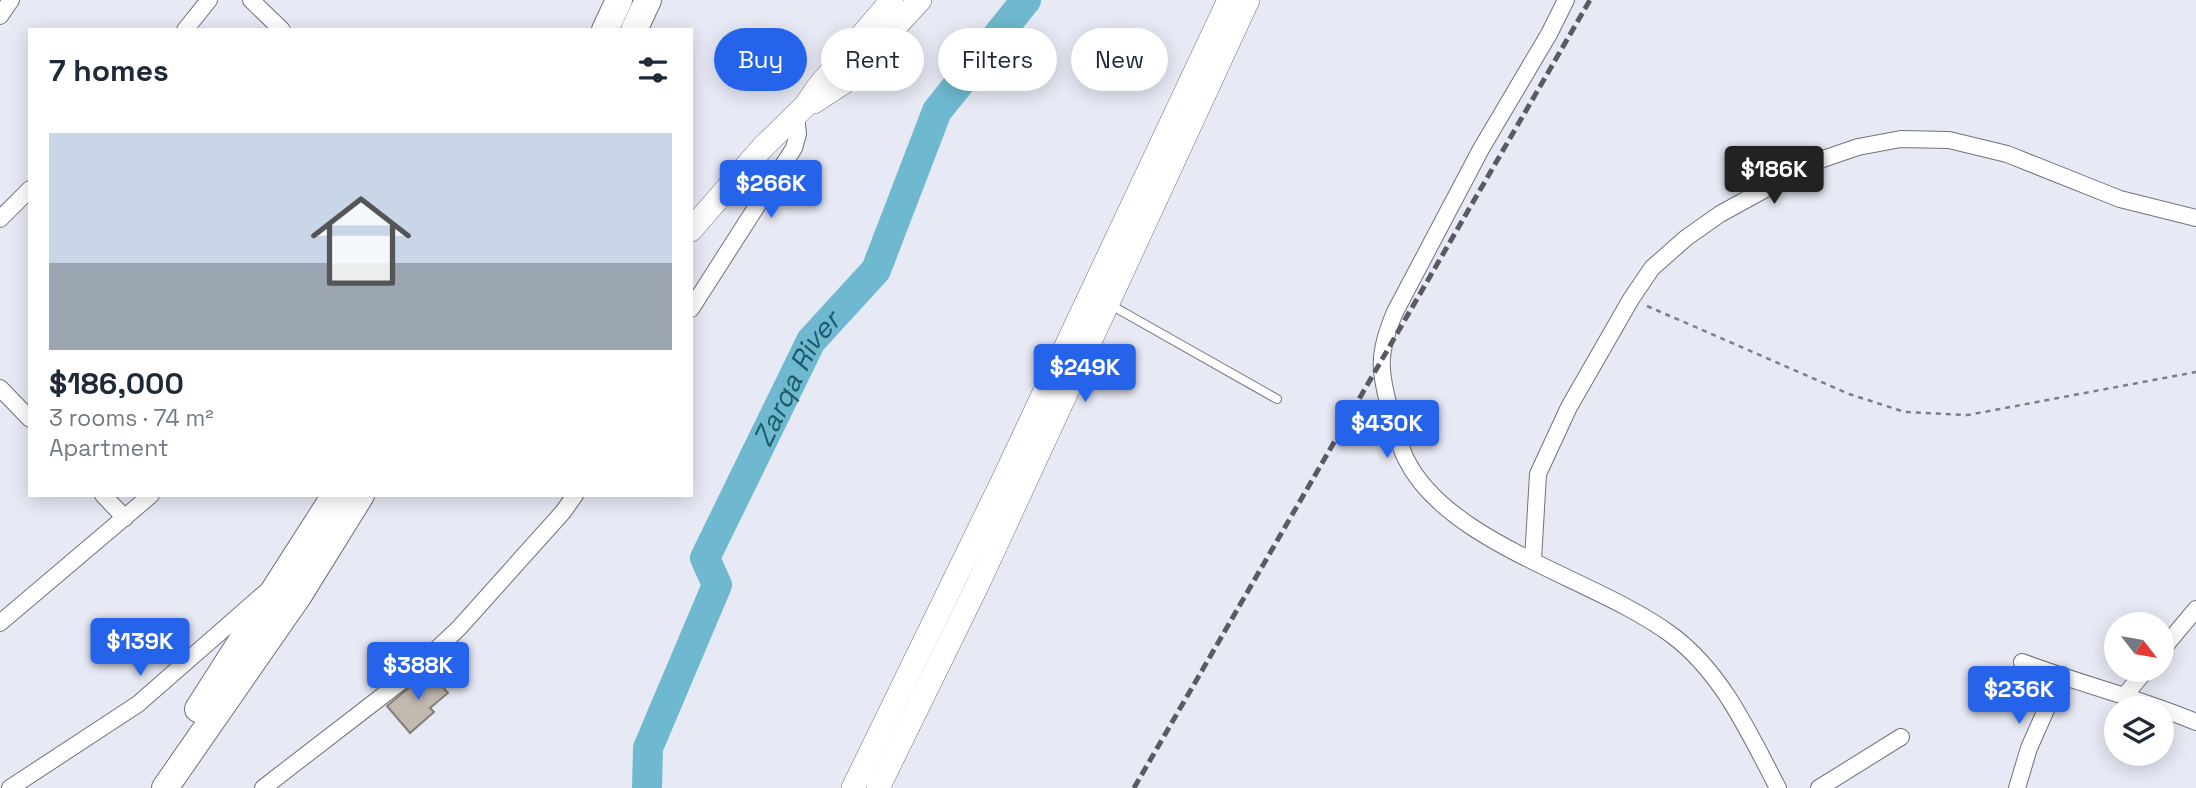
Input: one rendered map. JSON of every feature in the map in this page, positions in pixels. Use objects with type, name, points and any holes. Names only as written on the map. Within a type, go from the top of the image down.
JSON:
[{"type":"main road","points":[[606,28],[619,0]]},
{"type":"main road","points":[[635,28],[648,0]]},
{"type":"main road","points":[[165,788],[289,589],[334,497]]},
{"type":"main road","points":[[145,788],[212,690],[359,497]]},
{"type":"street","points":[[0,16],[10,0]]},
{"type":"street","points":[[187,28],[209,0]]},
{"type":"street","points":[[251,0],[280,28]]},
{"type":"street","points":[[693,228],[755,156],[801,111],[892,0]]},
{"type":"street","points":[[693,306],[794,148],[801,111],[844,83],[920,0]]},
{"type":"street","points":[[1099,299],[1229,0]]},
{"type":"street","points":[[878,788],[968,580],[1099,299],[1248,0]]},
{"type":"street","points":[[1566,0],[1481,149],[1395,312],[1383,340],[1379,365],[1397,438],[1407,461],[1422,483],[1441,503],[1476,530],[1637,612],[1694,654],[1720,685],[1778,788]]},
{"type":"street","points":[[1533,560],[1538,474],[1569,407],[1652,268],[1686,238],[1720,214],[1817,161],[1858,147],[1902,139],[1949,139],[2007,154],[2120,199],[2196,218]]},
{"type":"street","points":[[0,219],[27,198]]},
{"type":"street","points":[[0,388],[28,417]]},
{"type":"street","points":[[105,497],[125,518]]},
{"type":"street","points":[[3,615],[149,497]]},
{"type":"street","points":[[263,788],[407,677],[459,628],[574,497]]},
{"type":"street","points":[[853,788],[968,580]]},
{"type":"street","points":[[10,788],[138,704],[211,642],[249,605],[289,589]]},
{"type":"street","points":[[2174,635],[2196,609]]},
{"type":"street","points":[[2022,662],[2125,695],[2196,722]]},
{"type":"street","points":[[2017,788],[2029,748],[2061,676]]},
{"type":"street","points":[[2125,695],[2136,682]]},
{"type":"street","points":[[1819,788],[1901,737]]},
{"type":"lane","points":[[1099,299],[1277,399]]},
{"type":"path","points":[[1632,299],[1849,394],[1905,412],[1968,415],[2196,372]]},
{"type":"building","points":[[429,671],[448,693],[430,708],[434,712],[410,733],[387,706]]},
{"type":"waterway","name":"Zarqa River","points":[[647,788],[648,748],[717,585],[705,558],[811,341],[876,270],[937,111],[1026,0]]},
{"type":"railway","points":[[1134,788],[1590,0]]}]
